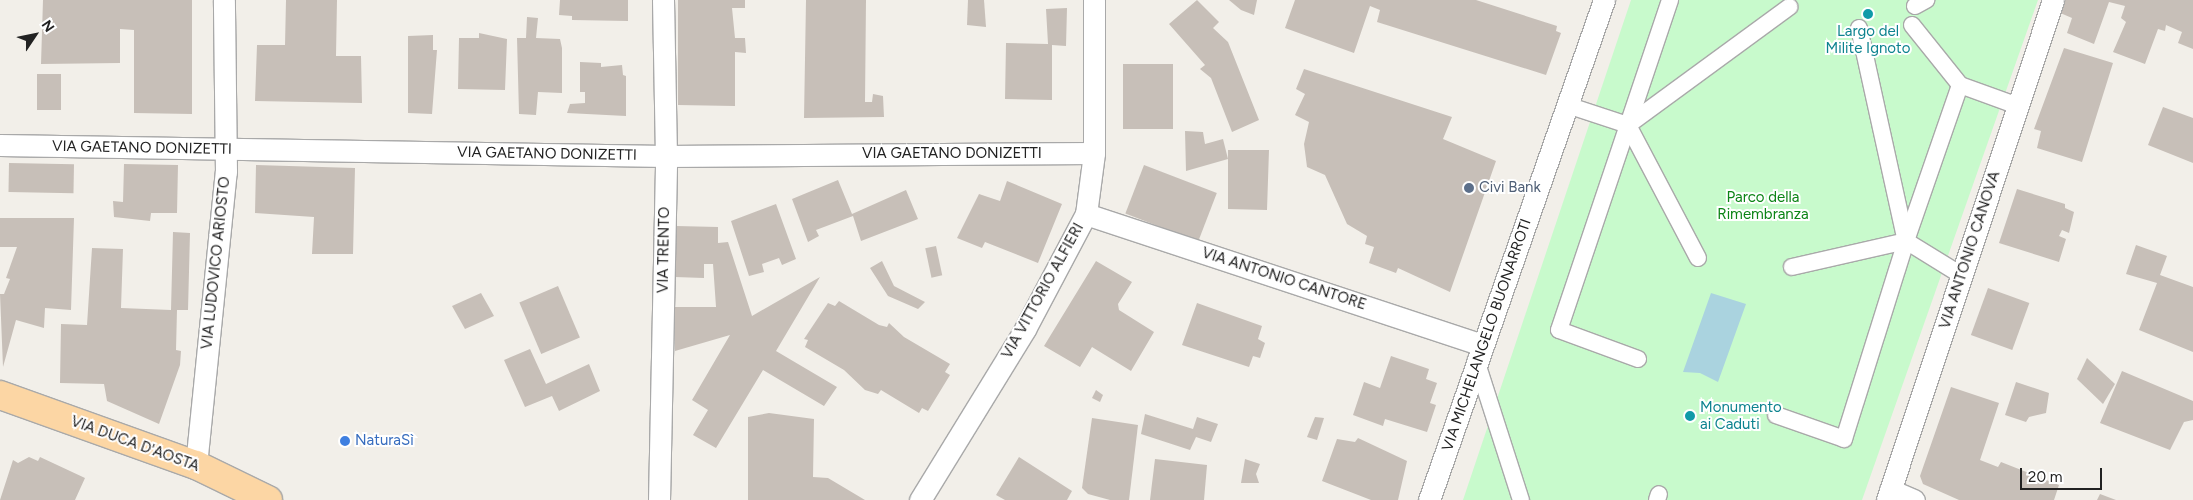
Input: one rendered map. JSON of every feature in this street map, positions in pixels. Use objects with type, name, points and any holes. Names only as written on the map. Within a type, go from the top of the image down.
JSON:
[{"type":"main road","name":"VIA DUCA D'AOSTA","points":[[0,395],[196,465],[268,500]]},
{"type":"street","name":"VIA LUDOVICO ARIOSTO","points":[[196,465],[226,150],[224,0]]},
{"type":"street","name":"VIA TRENTO","points":[[659,500],[666,156],[663,0]]},
{"type":"street","name":"VIA VITTORIO ALFIERI","points":[[920,500],[1025,329],[1086,214],[1094,153],[1094,0]]},
{"type":"street","name":"VIA MICHELANGELO BUONARROTI","points":[[1429,500],[1604,0]]},
{"type":"street","points":[[1638,359],[1559,330],[1670,0]]},
{"type":"street","name":"VIA ANTONIO CANOVA","points":[[1888,495],[2053,0]]},
{"type":"street","points":[[1628,125],[1788,6]]},
{"type":"street","points":[[1912,25],[1960,85],[2018,106]]},
{"type":"street","points":[[1859,28],[1906,241]]},
{"type":"street","points":[[1776,415],[1844,439],[1906,241],[1960,85]]},
{"type":"street","points":[[1567,105],[1628,125],[1698,258]]},
{"type":"street","name":"VIA GAETANO DONIZETTI","points":[[0,146],[666,156],[1094,153]]},
{"type":"street","name":"VIA ANTONIO CANTORE","points":[[1086,214],[1479,353]]},
{"type":"street","points":[[1792,267],[1906,241],[1961,275]]},
{"type":"street","points":[[1479,353],[1521,500]]},
{"type":"street","points":[[1888,495],[1914,500]]},
{"type":"green space","name":"Parco della Rimembranza","points":[[1631,0],[2038,0],[1862,500],[1463,500]]},
{"type":"water","points":[[1711,293],[1746,304],[1718,382],[1700,373],[1683,372]]},
{"type":"building","points":[[43,0],[192,0],[192,114],[134,113],[134,30],[120,29],[120,63],[41,64]]},
{"type":"building","points":[[286,0],[337,0],[336,56],[361,56],[362,103],[255,101],[257,45],[285,45]]},
{"type":"building","points":[[560,0],[628,0],[628,21],[572,20],[572,16],[559,15]]},
{"type":"building","points":[[678,0],[745,0],[745,8],[732,8],[735,38],[745,38],[746,53],[735,52],[735,106],[678,105]]},
{"type":"building","points":[[806,0],[866,0],[865,102],[872,102],[873,94],[883,96],[884,117],[804,118]]},
{"type":"building","points":[[968,0],[984,0],[986,27],[967,25]]},
{"type":"building","points":[[1197,0],[1219,22],[1213,28],[1228,42],[1259,120],[1232,132],[1211,78],[1200,69],[1205,65],[1169,24]]},
{"type":"building","points":[[1229,0],[1257,0],[1254,15],[1241,10]]},
{"type":"building","points":[[1295,0],[1476,0],[1557,26],[1556,31],[1561,33],[1546,75],[1377,22],[1380,10],[1370,6],[1354,53],[1285,28]]},
{"type":"building","points":[[2063,0],[2193,0],[2193,49],[2178,43],[2182,32],[2166,25],[2165,31],[2158,29],[2145,64],[2113,52],[2126,22],[2121,18],[2125,6],[2109,2],[2094,44],[2067,33],[2072,18],[2058,12]]},
{"type":"building","points":[[1067,8],[1066,46],[1052,45],[1052,100],[1005,99],[1006,43],[1048,44],[1046,9]]},
{"type":"building","points":[[527,17],[538,18],[536,38],[560,39],[562,48],[562,93],[538,92],[536,115],[519,114],[517,38],[526,38]]},
{"type":"building","points":[[479,33],[507,39],[505,90],[458,89],[459,38],[479,38]]},
{"type":"building","points":[[433,35],[433,50],[437,50],[432,114],[408,113],[408,36]]},
{"type":"building","points":[[2064,48],[2113,63],[2082,162],[2037,148],[2041,131],[2034,129]]},
{"type":"building","points":[[580,62],[601,63],[601,67],[622,65],[623,75],[626,76],[626,116],[567,113],[570,104],[585,103],[585,92],[580,92]]},
{"type":"building","points":[[1123,64],[1173,64],[1173,129],[1123,129]]},
{"type":"building","points":[[1304,69],[1452,117],[1443,139],[1496,161],[1450,292],[1398,268],[1396,273],[1369,263],[1374,247],[1365,244],[1367,236],[1347,224],[1325,175],[1307,167],[1304,144],[1309,122],[1295,115],[1305,94],[1296,89]]},
{"type":"building","points":[[37,74],[61,74],[61,110],[37,110]]},
{"type":"building","points":[[2163,107],[2193,118],[2193,163],[2148,145]]},
{"type":"building","points":[[1185,131],[1203,132],[1205,144],[1223,139],[1228,159],[1186,171]]},
{"type":"building","points":[[1228,150],[1269,150],[1267,210],[1228,209]]},
{"type":"building","points":[[9,163],[74,164],[73,193],[8,192]]},
{"type":"building","points":[[124,164],[178,165],[177,213],[151,213],[150,221],[114,217],[113,201],[123,202]]},
{"type":"building","points":[[256,165],[355,168],[353,254],[312,254],[314,217],[255,213]]},
{"type":"building","points":[[1144,165],[1217,193],[1198,241],[1125,214]]},
{"type":"building","points":[[838,180],[852,214],[906,190],[918,219],[861,241],[853,216],[816,230],[819,236],[808,242],[792,199]]},
{"type":"building","points":[[1007,181],[1062,204],[1038,263],[985,242],[982,248],[957,238],[979,194],[1000,201]]},
{"type":"building","points":[[2017,189],[2065,204],[2065,208],[2074,212],[2069,233],[2062,230],[2059,236],[2066,239],[2059,262],[1999,243]]},
{"type":"building","points":[[776,204],[796,259],[782,265],[779,258],[762,264],[764,272],[749,276],[731,221]]},
{"type":"building","points":[[0,218],[74,218],[71,310],[45,308],[44,328],[16,320],[3,367],[0,294],[4,294],[10,279],[6,278],[17,247],[0,247]]},
{"type":"building","points":[[676,226],[718,227],[718,243],[728,242],[752,316],[820,277],[776,351],[837,387],[824,406],[763,370],[716,448],[693,435],[708,410],[692,400],[730,335],[675,351],[675,307],[716,307],[713,264],[704,264],[704,278],[675,277]]},
{"type":"building","points":[[173,232],[190,233],[188,310],[177,310],[176,350],[181,351],[180,365],[159,424],[107,401],[104,384],[60,383],[61,324],[87,325],[92,248],[123,249],[121,308],[171,310]]},
{"type":"building","points":[[2136,245],[2167,256],[2160,275],[2193,287],[2193,352],[2139,330],[2157,283],[2126,274]]},
{"type":"building","points":[[936,246],[942,275],[931,278],[925,248]]},
{"type":"building","points":[[882,261],[894,286],[925,302],[918,309],[888,296],[870,268]]},
{"type":"building","points":[[1096,261],[1132,282],[1118,304],[1119,310],[1154,332],[1131,371],[1092,347],[1080,367],[1044,346]]},
{"type":"building","points":[[558,286],[580,338],[541,354],[519,302]]},
{"type":"building","points":[[1988,288],[2029,303],[2012,350],[1971,335]]},
{"type":"building","points":[[481,293],[494,316],[465,329],[452,306]]},
{"type":"building","points":[[839,301],[879,325],[887,327],[889,323],[904,337],[950,364],[945,372],[950,375],[928,411],[922,408],[919,413],[881,390],[878,394],[865,390],[844,370],[805,347],[808,340],[804,339],[828,303],[835,306]]},
{"type":"building","points":[[1197,303],[1262,326],[1258,339],[1265,343],[1260,358],[1253,356],[1249,367],[1182,345]]},
{"type":"building","points":[[530,349],[546,384],[589,364],[600,391],[559,411],[552,396],[525,407],[504,360]]},
{"type":"building","points":[[1391,356],[1429,369],[1426,379],[1437,383],[1430,403],[1436,405],[1427,432],[1385,419],[1383,426],[1353,415],[1364,382],[1380,388]]},
{"type":"building","points":[[2087,358],[2115,384],[2103,404],[2077,379]]},
{"type":"building","points":[[2122,371],[2193,401],[2193,420],[2184,422],[2170,450],[2100,423]]},
{"type":"building","points":[[2016,382],[2049,393],[2046,413],[2029,417],[2026,422],[2005,415]]},
{"type":"building","points":[[1951,387],[1999,403],[1980,460],[1998,467],[2001,462],[2059,485],[2054,500],[1959,500],[1923,484],[1920,476]]},
{"type":"building","points":[[1096,390],[1103,395],[1100,402],[1092,398]]},
{"type":"building","points":[[769,413],[814,419],[813,477],[828,478],[865,500],[748,500],[748,417]]},
{"type":"building","points":[[1145,414],[1193,429],[1197,417],[1218,424],[1211,442],[1196,437],[1190,450],[1141,434]]},
{"type":"building","points":[[1315,417],[1324,418],[1317,440],[1307,437]]},
{"type":"building","points":[[1092,418],[1138,425],[1129,500],[1110,500],[1088,494],[1082,488]]},
{"type":"building","points":[[1358,438],[1407,461],[1398,500],[1371,500],[1322,481],[1337,439],[1355,442]]},
{"type":"building","points":[[29,457],[38,461],[40,457],[85,478],[75,500],[0,500],[13,460],[18,463]]},
{"type":"building","points":[[1019,457],[1072,491],[1067,500],[1005,500],[996,495]]},
{"type":"building","points":[[1155,459],[1207,465],[1204,500],[1150,500]]},
{"type":"building","points":[[1245,459],[1260,464],[1256,474],[1259,483],[1241,483]]},
{"type":"building","points":[[2100,494],[2116,500],[2097,500]]},
{"type":"place","name":"Largo del Milite Ignoto","points":[[1868,14]]},
{"type":"place","name":"Civi Bank","points":[[1469,188]]},
{"type":"place","name":"Monumento ai Caduti","points":[[1690,416]]},
{"type":"place","name":"NaturaSì","points":[[345,441]]}]
